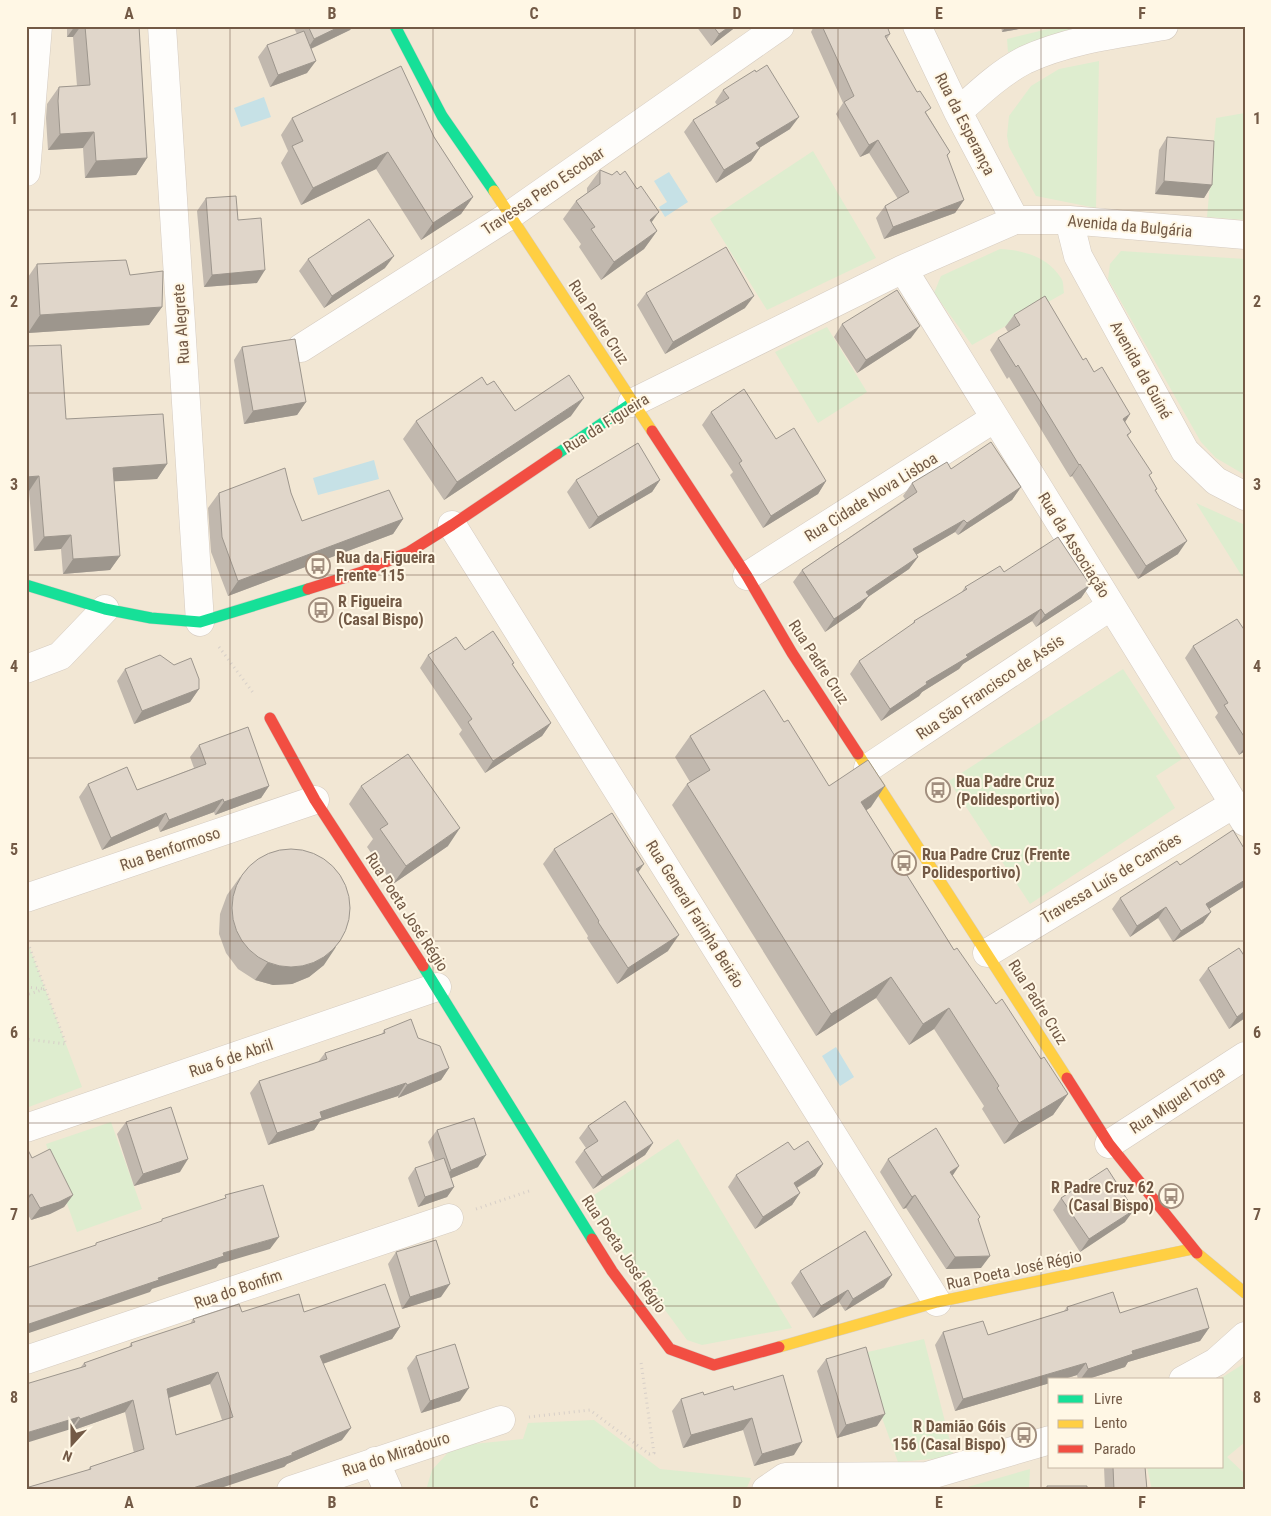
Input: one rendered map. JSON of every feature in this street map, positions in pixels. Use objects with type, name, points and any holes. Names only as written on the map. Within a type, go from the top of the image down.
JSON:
[{"type":"street","points":[[26,172],[38,26]]},
{"type":"street","name":"Rua Alegrete","points":[[162,26],[200,622]]},
{"type":"street","name":"Rua Padre Cruz","points":[[395,26],[442,116],[510,214],[747,576],[792,653],[987,952],[1109,1144],[1192,1249],[1245,1292]]},
{"type":"street","name":"Travessa Pero Escobar","points":[[301,348],[510,214],[780,26]]},
{"type":"street","name":"Rua da Esperança","points":[[917,26],[958,112],[1015,220]]},
{"type":"street","points":[[958,112],[992,81],[1025,60],[1068,45],[1164,26]]},
{"type":"street","name":"Rua da Figueira","points":[[200,622],[362,572],[409,552],[632,403],[902,269],[1015,220]]},
{"type":"street","name":"Avenida da Bulgária","points":[[1015,220],[1070,220],[1245,235]]},
{"type":"street","name":"Avenida da Guiné","points":[[1070,220],[1078,256],[1185,451],[1216,481],[1245,496]]},
{"type":"street","name":"Rua da Associação","points":[[902,269],[1239,813]]},
{"type":"street","name":"Rua Cidade Nova Lisboa","points":[[747,576],[995,418]]},
{"type":"street","name":"Rua General Farinha Beirão","points":[[452,525],[938,1302]]},
{"type":"street","points":[[26,585],[105,608],[151,618],[200,622]]},
{"type":"street","name":"Rua São Francisco de Assis","points":[[868,768],[1111,606]]},
{"type":"street","points":[[26,669],[60,656],[105,608]]},
{"type":"street","name":"Rua Poeta José Régio","points":[[270,718],[315,800],[436,988],[612,1272],[670,1349],[714,1365],[938,1302],[1192,1249]]},
{"type":"street","name":"Rua Benformoso","points":[[26,898],[315,800]]},
{"type":"street","name":"Travessa Luís de Camões","points":[[987,952],[1239,813]]},
{"type":"street","name":"Rua 6 de Abril","points":[[26,1128],[436,988]]},
{"type":"street","name":"Rua Miguel Torga","points":[[1109,1144],[1245,1056]]},
{"type":"street","name":"Rua do Bonfim","points":[[26,1360],[449,1218]]},
{"type":"street","points":[[1187,1378],[1216,1362],[1245,1336]]},
{"type":"street","name":"Rua do Miradouro","points":[[291,1490],[501,1420]]},
{"type":"street","points":[[766,1490],[785,1477],[927,1476],[1048,1441]]},
{"type":"street","points":[[375,1461],[388,1490]]},
{"type":"path","points":[[200,622],[254,693],[270,718]]},
{"type":"path","points":[[26,938],[66,1044],[26,1039]]},
{"type":"path","points":[[26,987],[45,988]]},
{"type":"path","points":[[26,995],[45,988]]},
{"type":"path","points":[[449,1218],[556,1182]]},
{"type":"path","points":[[501,1420],[590,1410],[649,1454],[654,1453],[641,1358]]},
{"type":"shaded area","points":[[26,26],[1245,26],[1245,1490],[26,1490]]},
{"type":"green space","points":[[1060,26],[1121,26],[1008,52],[1007,39]]},
{"type":"green space","points":[[1099,61],[1096,208],[1036,196],[1009,147],[1007,136],[1009,116],[1031,86],[1059,69]]},
{"type":"green space","points":[[1245,113],[1245,220],[1207,217],[1216,118]]},
{"type":"green space","points":[[813,151],[876,258],[767,310],[710,219]]},
{"type":"green space","points":[[1000,249],[1026,253],[1042,260],[1056,271],[1062,280],[1064,293],[972,345],[934,293],[941,276]]},
{"type":"green space","points":[[1121,251],[1245,259],[1245,475],[1216,458],[1201,442],[1108,279],[1110,264]]},
{"type":"green space","points":[[827,327],[867,392],[818,423],[775,352]]},
{"type":"green space","points":[[1196,503],[1245,525],[1245,581]]},
{"type":"green space","points":[[1123,669],[1182,759],[1156,776],[1175,808],[1030,904],[949,781]]},
{"type":"green space","points":[[26,938],[82,1087],[26,1108]]},
{"type":"green space","points":[[111,1122],[142,1209],[77,1232],[46,1144]]},
{"type":"green space","points":[[678,1139],[792,1328],[702,1345],[687,1340],[585,1201]]},
{"type":"green space","points":[[924,1339],[954,1457],[898,1462],[859,1354]]},
{"type":"green space","points":[[1245,1363],[1245,1442],[1227,1457],[1245,1474],[1245,1490],[1152,1490],[1147,1468],[1224,1468],[1224,1378],[1221,1378]]},
{"type":"green space","points":[[594,1420],[660,1469],[751,1478],[746,1490],[426,1490],[432,1470],[454,1446],[523,1439],[528,1423]]},
{"type":"green space","points":[[1030,1469],[1029,1490],[957,1490]]},
{"type":"water","points":[[264,97],[271,117],[241,127],[234,108]]},
{"type":"water","points":[[669,172],[688,202],[665,217],[659,207],[667,202],[654,181]]},
{"type":"water","points":[[374,460],[379,479],[318,495],[313,478]]},
{"type":"water","points":[[836,1047],[854,1077],[840,1086],[822,1056]]},
{"type":"building","points":[[85,26],[139,26],[147,158],[96,161],[94,132],[60,134],[59,87],[90,85]]},
{"type":"building","points":[[308,26],[341,26],[314,39]]},
{"type":"building","points":[[713,26],[730,26],[719,34]]},
{"type":"building","points":[[822,26],[887,26],[890,34],[885,36],[917,92],[920,91],[931,108],[925,112],[950,152],[947,155],[964,200],[893,227],[885,206],[909,192],[878,140],[869,145],[844,102],[854,96]]},
{"type":"building","points":[[304,31],[316,61],[278,75],[267,45]]},
{"type":"building","points":[[767,65],[799,117],[756,143],[760,148],[724,170],[693,120],[729,98],[723,90],[755,70],[756,72]]},
{"type":"building","points":[[401,66],[434,137],[473,197],[433,223],[388,152],[313,188],[292,146],[303,141],[292,118]]},
{"type":"building","points":[[1167,137],[1214,141],[1212,185],[1164,181]]},
{"type":"building","points":[[600,170],[612,175],[617,171],[620,175],[625,171],[637,189],[641,186],[659,212],[650,220],[657,231],[614,262],[591,229],[595,227],[576,201],[600,184]]},
{"type":"building","points":[[236,196],[238,220],[261,218],[265,270],[212,275],[206,198]]},
{"type":"building","points":[[369,219],[394,256],[332,296],[308,259]]},
{"type":"building","points":[[726,247],[754,296],[673,342],[646,293]]},
{"type":"building","points":[[126,260],[130,275],[163,271],[162,307],[40,315],[37,264]]},
{"type":"building","points":[[897,290],[920,326],[866,360],[842,324]]},
{"type":"building","points":[[1045,296],[1083,360],[1086,358],[1094,372],[1102,367],[1130,414],[1123,419],[1131,432],[1127,435],[1152,473],[1149,475],[1157,489],[1155,490],[1187,541],[1146,566],[1079,465],[1018,365],[1016,367],[998,338],[1020,325],[1014,315]]},
{"type":"building","points":[[295,339],[306,402],[253,411],[242,347]]},
{"type":"building","points":[[61,345],[66,419],[163,414],[167,464],[113,468],[120,556],[73,559],[71,535],[44,537],[39,476],[26,477],[26,346]]},
{"type":"building","points":[[569,375],[584,398],[457,482],[416,421],[482,377],[487,385],[494,381],[515,411]]},
{"type":"building","points":[[744,389],[776,439],[794,428],[826,481],[771,516],[739,463],[742,461],[711,412]]},
{"type":"building","points":[[991,442],[1021,487],[967,523],[964,520],[913,549],[918,557],[866,592],[869,596],[834,619],[802,570],[917,492],[912,483],[947,462],[951,469]]},
{"type":"building","points":[[638,443],[660,480],[598,517],[576,480]]},
{"type":"building","points":[[285,468],[291,493],[302,521],[389,490],[403,519],[238,581],[222,537],[219,493]]},
{"type":"building","points":[[1058,537],[1090,585],[1045,615],[1041,609],[966,655],[968,657],[926,682],[927,684],[890,709],[859,661],[914,621],[967,589],[965,587],[1000,566],[1004,572]]},
{"type":"building","points":[[1237,619],[1245,631],[1245,738],[1224,705],[1228,703],[1193,646]]},
{"type":"building","points":[[493,631],[514,663],[512,664],[551,723],[493,761],[468,722],[472,719],[428,655],[456,637],[465,650]]},
{"type":"building","points":[[160,655],[174,665],[191,658],[199,679],[199,689],[142,711],[125,669]]},
{"type":"building","points":[[764,690],[784,722],[788,720],[829,786],[868,760],[885,786],[861,802],[954,950],[957,948],[996,1004],[1002,999],[1041,1059],[1044,1057],[1068,1094],[1019,1123],[997,1088],[999,1086],[949,1008],[923,1024],[891,977],[831,1014],[687,784],[710,770],[690,736]]},
{"type":"building","points":[[248,727],[269,786],[224,802],[223,799],[169,820],[166,813],[111,838],[88,784],[127,767],[137,790],[206,764],[199,745]]},
{"type":"building","points":[[408,754],[460,828],[406,866],[380,829],[388,824],[361,786]]},
{"type":"building","points":[[612,813],[644,864],[636,869],[679,935],[628,968],[554,849]]},
{"type":"building","points":[[1233,830],[1245,850],[1245,880],[1206,904],[1211,912],[1181,931],[1166,907],[1137,926],[1120,898],[1177,861],[1180,865]]},
{"type":"building","points":[[291,849],[314,854],[333,866],[345,885],[350,908],[345,931],[333,950],[314,962],[291,967],[268,962],[249,950],[237,931],[232,908],[237,885],[249,866],[268,854]]},
{"type":"building","points":[[1239,948],[1245,957],[1245,1011],[1237,1017],[1208,968]]},
{"type":"building","points":[[411,1019],[418,1038],[440,1046],[449,1068],[407,1085],[406,1083],[320,1112],[322,1118],[277,1133],[259,1081],[327,1059],[325,1053],[385,1033],[384,1030]]},
{"type":"building","points":[[625,1101],[653,1143],[602,1177],[584,1150],[598,1141],[588,1126]]},
{"type":"building","points":[[171,1107],[188,1159],[143,1174],[126,1122]]},
{"type":"building","points":[[474,1118],[486,1155],[451,1170],[437,1130]]},
{"type":"building","points":[[936,1128],[959,1166],[950,1172],[980,1217],[978,1219],[990,1256],[955,1257],[915,1195],[912,1197],[888,1159]]},
{"type":"building","points":[[808,1141],[823,1164],[794,1183],[800,1193],[763,1217],[736,1175],[788,1142],[794,1150]]},
{"type":"building","points":[[26,1148],[32,1158],[50,1149],[73,1195],[40,1208],[32,1194],[26,1197]]},
{"type":"building","points":[[444,1158],[454,1187],[425,1197],[415,1168]]},
{"type":"building","points":[[1107,1168],[1134,1210],[1089,1239],[1061,1198]]},
{"type":"building","points":[[263,1185],[279,1237],[223,1253],[224,1256],[158,1278],[159,1280],[26,1325],[26,1268],[226,1198],[225,1195]]},
{"type":"building","points":[[865,1231],[892,1275],[853,1299],[848,1290],[821,1306],[800,1271]]},
{"type":"building","points":[[436,1240],[450,1284],[410,1297],[396,1252]]},
{"type":"building","points":[[385,1284],[400,1327],[320,1356],[351,1428],[292,1453],[292,1455],[187,1490],[26,1490],[26,1480],[29,1487],[91,1469],[90,1467],[144,1449],[133,1400],[80,1419],[79,1417],[26,1433],[26,1384],[86,1366],[84,1363],[132,1346],[131,1343],[195,1322],[193,1319],[239,1304],[242,1312],[299,1294],[304,1312]],"holes":[[[218,1372],[233,1417],[176,1435],[167,1389]]]},
{"type":"building","points":[[1197,1288],[1209,1328],[1132,1351],[1133,1354],[1088,1369],[1086,1363],[963,1399],[943,1332],[983,1321],[988,1335],[1068,1310],[1067,1307],[1113,1292],[1120,1313]]},
{"type":"building","points":[[455,1344],[469,1388],[430,1401],[416,1356]]},
{"type":"building","points":[[866,1347],[885,1414],[846,1425],[826,1359]]},
{"type":"building","points":[[783,1375],[802,1442],[762,1454],[752,1418],[691,1435],[681,1399],[703,1392],[704,1395],[733,1386],[734,1390]]},
{"type":"building","points":[[1113,1468],[1145,1468],[1147,1490],[1114,1490]]},
{"type":"building","points":[[1047,1486],[1087,1486],[1087,1490],[1047,1490]]},
{"type":"traffic: fast","points":[[395,26],[442,116],[494,191]]},
{"type":"traffic: fast","points":[[557,454],[632,403]]},
{"type":"traffic: fast","points":[[26,585],[105,609],[151,618],[200,622],[308,589]]},
{"type":"traffic: fast","points":[[423,966],[592,1239]]},
{"type":"traffic: slow","points":[[494,191],[652,431]]},
{"type":"traffic: slow","points":[[858,754],[1067,1078]]},
{"type":"traffic: slow","points":[[779,1347],[937,1302],[1192,1249]]},
{"type":"traffic: slow","points":[[1197,1253],[1245,1293]]},
{"type":"traffic: jam","points":[[652,431],[747,576],[792,653],[858,754]]},
{"type":"traffic: jam","points":[[308,589],[362,572],[409,552],[557,454]]},
{"type":"traffic: jam","points":[[270,718],[315,800],[423,966]]},
{"type":"traffic: jam","points":[[1067,1078],[1109,1144],[1197,1253]]},
{"type":"traffic: jam","points":[[592,1239],[612,1271],[670,1349],[714,1365],[779,1347]]},
{"type":"place","name":"Rua da Figueira Frente 115","points":[[318,566]]},
{"type":"place","name":"R Figueira (Casal Bispo)","points":[[321,610]]},
{"type":"place","name":"Rua Padre Cruz (Polidesportivo)","points":[[938,790]]},
{"type":"place","name":"Rua Padre Cruz (Frente Polidesportivo)","points":[[904,863]]},
{"type":"place","name":"R Padre Cruz 62 (Casal Bispo)","points":[[1171,1196]]},
{"type":"place","name":"R Damião Góis 156 (Casal Bispo)","points":[[1024,1435]]}]
